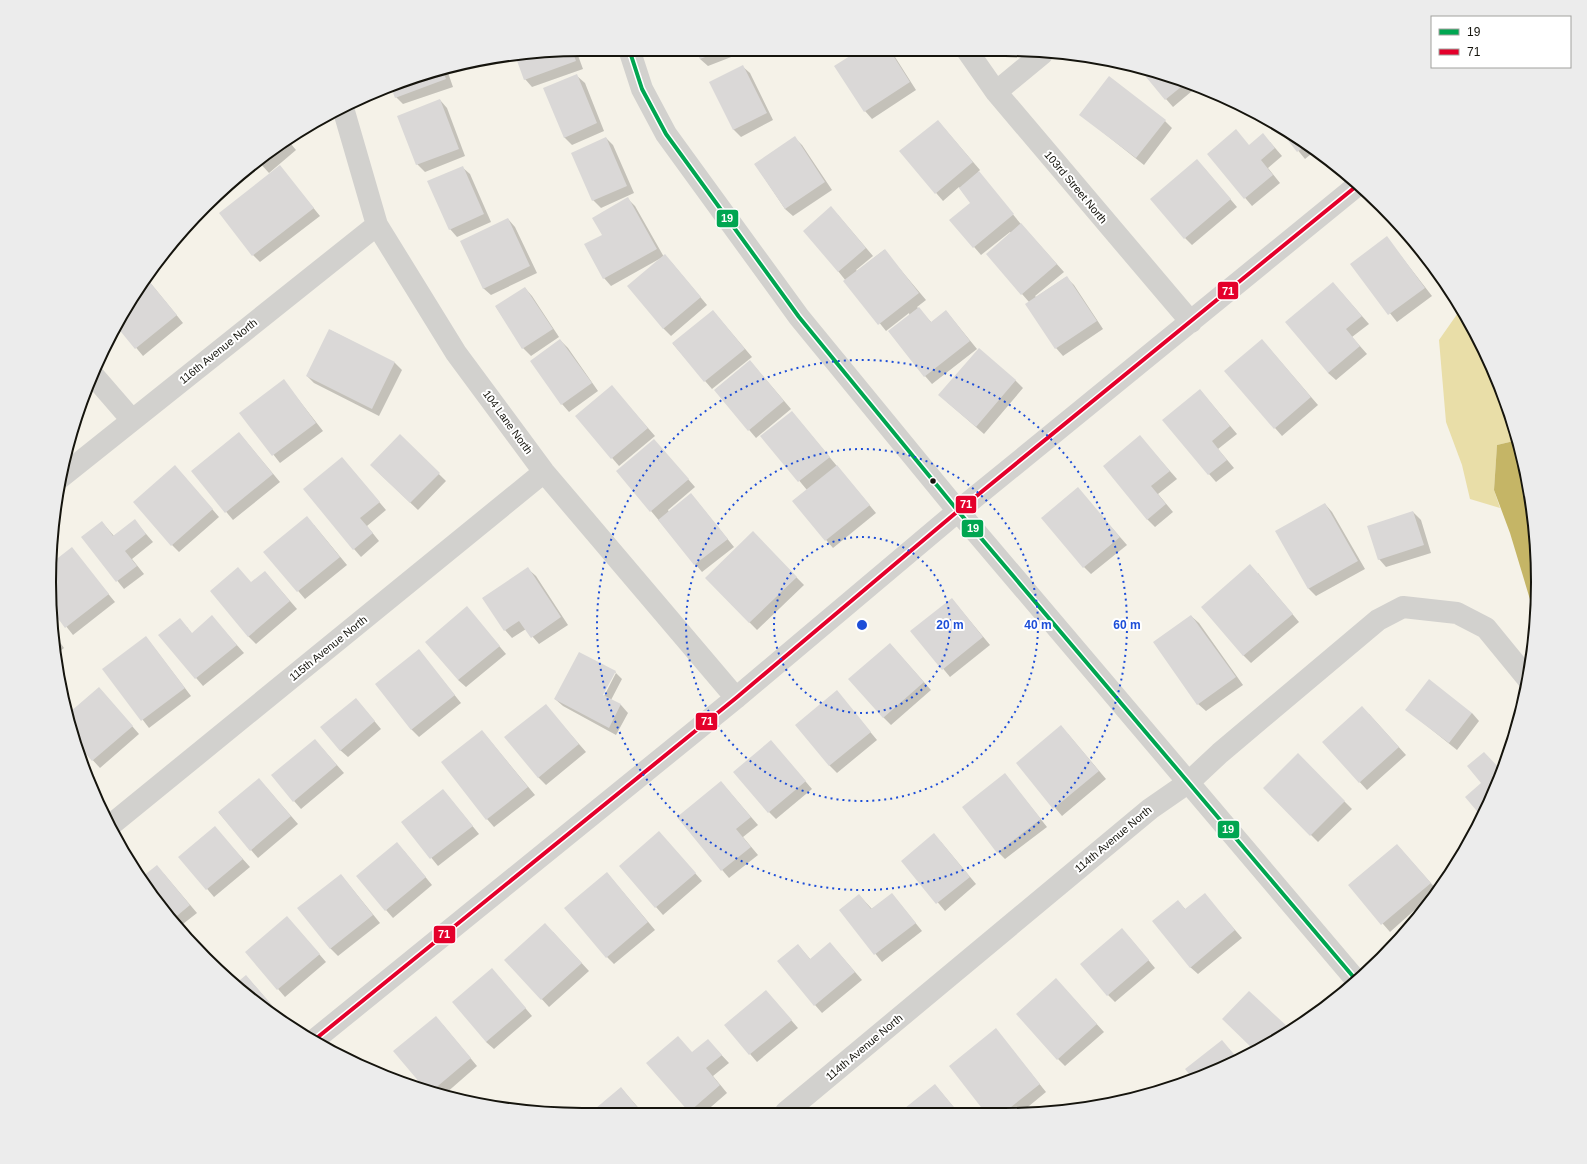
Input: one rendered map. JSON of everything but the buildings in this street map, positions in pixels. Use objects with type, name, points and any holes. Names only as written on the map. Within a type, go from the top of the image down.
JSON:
[{"type":"street","points":[[631,56],[642,89],[666,134],[799,316],[958,511],[1353,976]]},
{"type":"street","name":"103rd Street North","points":[[971,56],[996,92],[1191,322]]},
{"type":"street","points":[[996,92],[1038,57]]},
{"type":"street","name":"104 Lane North","points":[[344,112],[377,224],[456,353],[544,472],[736,698]]},
{"type":"street","points":[[318,1038],[736,698],[958,511],[1354,188]]},
{"type":"street","name":"116th Avenue North","points":[[68,472],[377,224]]},
{"type":"street","points":[[97,379],[132,420]]},
{"type":"street","name":"115th Avenue North","points":[[114,822],[544,472]]},
{"type":"street","name":"114th Avenue North","points":[[791,1108],[1150,808],[1189,782],[1220,753],[1378,620],[1402,607],[1457,613],[1486,628],[1523,673]]},
{"type":"shaded area","points":[[1457,314],[1477,349],[1503,413],[1512,442],[1497,445],[1494,490],[1500,508],[1470,499],[1462,465],[1446,422],[1439,340]]},
{"type":"shaded area","points":[[1512,442],[1521,479],[1530,548],[1530,601],[1510,533],[1494,490],[1497,445]]},
{"type":"transit line","name":"19","points":[[631,56],[642,89],[666,134],[799,317],[958,511],[1353,976]]},
{"type":"transit line","name":"71","points":[[318,1037],[736,698],[958,511],[1354,188]]}]
